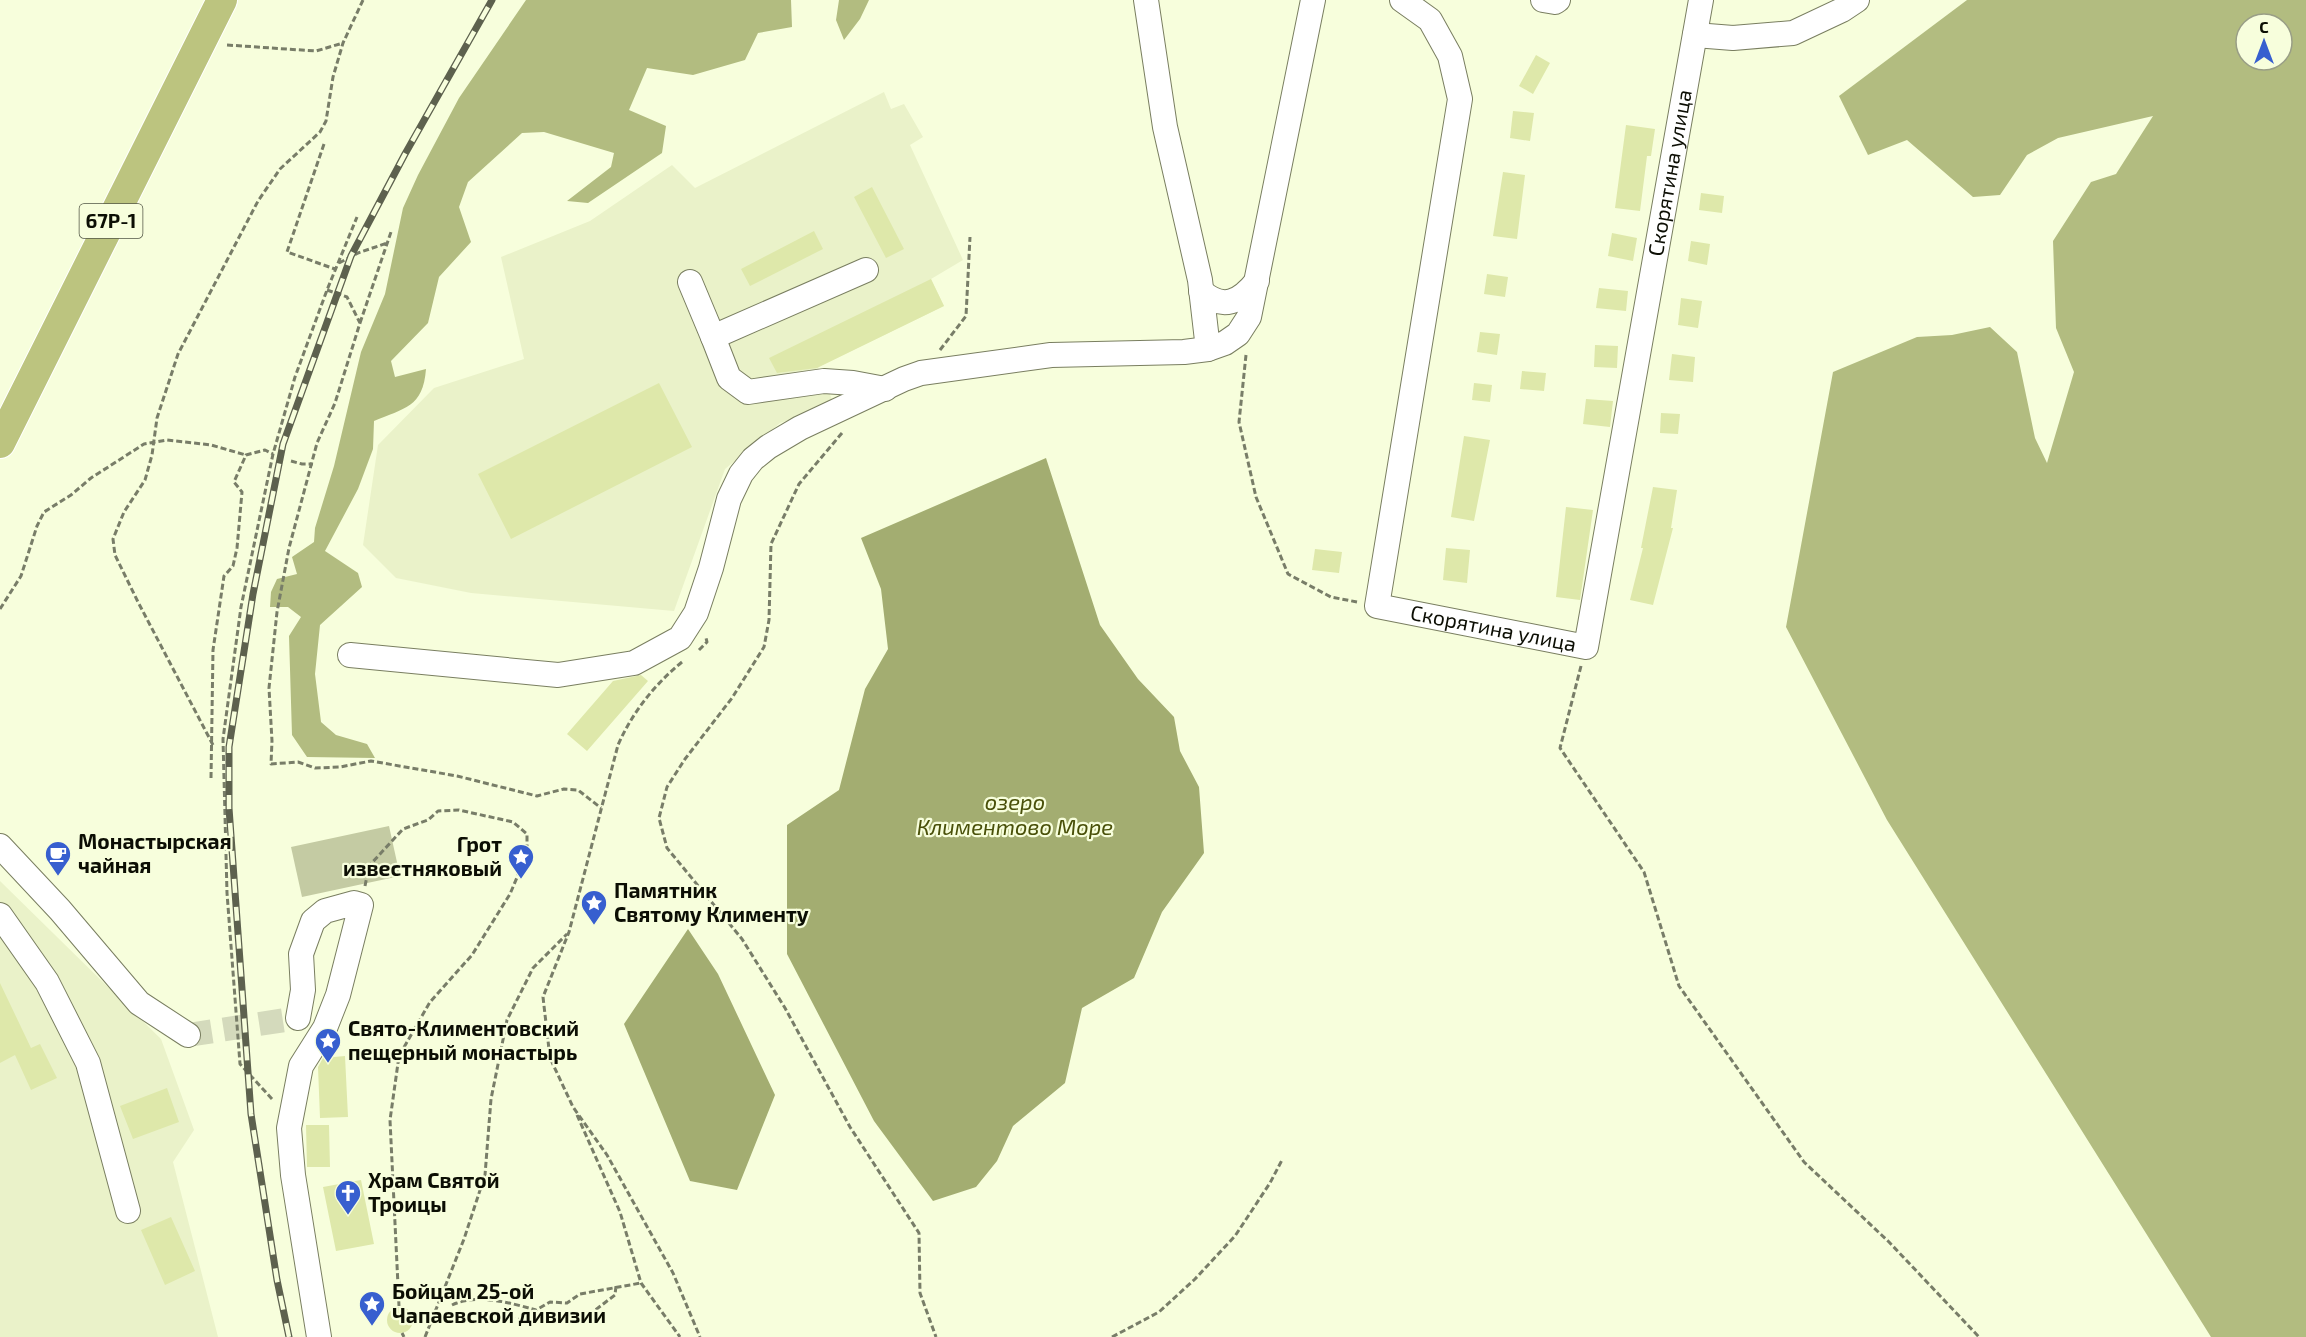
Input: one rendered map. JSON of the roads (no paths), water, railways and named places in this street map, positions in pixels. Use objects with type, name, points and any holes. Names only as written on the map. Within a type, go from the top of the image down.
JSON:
[{"type":"main road","name":"67Р-1","points":[[0,443],[222,0]]},
{"type":"street","points":[[1146,0],[1165,127],[1201,291],[1208,349]]},
{"type":"street","points":[[350,655],[558,675],[634,663],[680,638],[696,613],[711,568],[729,499],[741,474],[753,459],[768,447],[800,428],[921,373],[1051,355],[1184,352],[1208,349],[1225,343],[1238,334],[1249,317],[1313,0]]},
{"type":"street","name":"Скорятина улица","points":[[1402,0],[1430,20],[1450,56],[1460,99],[1377,606],[1586,647],[1701,0]]},
{"type":"street","points":[[1544,0],[1555,2],[1558,0]]},
{"type":"street","points":[[1695,35],[1733,38],[1793,33],[1842,10],[1857,0]]},
{"type":"street","points":[[713,338],[866,270]]},
{"type":"street","points":[[1201,291],[1210,299],[1221,303],[1235,301],[1247,294],[1257,281]]},
{"type":"street","points":[[690,282],[729,378],[748,392],[824,381],[885,389]]},
{"type":"street","points":[[0,846],[60,910],[139,1003],[188,1035]]},
{"type":"street","points":[[298,1018],[303,990],[301,954],[312,921],[325,911],[354,903],[361,905],[338,995],[325,1028],[301,1066],[289,1128],[292,1175],[319,1337]]},
{"type":"street","points":[[0,915],[47,982],[88,1063],[128,1211]]},
{"type":"water","name":"озеро Климентово Море","points":[[1046,458],[1100,625],[1138,679],[1174,717],[1180,751],[1199,787],[1204,853],[1162,912],[1134,978],[1082,1008],[1065,1083],[1013,1126],[997,1161],[976,1187],[933,1201],[874,1121],[787,954],[787,825],[839,790],[865,689],[888,649],[881,589],[861,538]]},
{"type":"water","points":[[688,929],[718,974],[775,1095],[737,1190],[690,1181],[624,1024]]},
{"type":"tunnel","points":[[188,1035],[298,1018]]},
{"type":"railway","points":[[289,1337],[277,1280],[251,1114],[229,808],[229,747],[253,594],[283,444],[351,256],[405,154],[492,0]]},
{"type":"place","name":"Монастырская чайная","points":[[58,877]]},
{"type":"place","name":"Грот известняковый","points":[[521,880]]},
{"type":"place","name":"Памятник Святому Клименту","points":[[594,926]]},
{"type":"place","name":"Свято-Климентовский пещерный монастырь","points":[[328,1064]]},
{"type":"place","name":"Храм Святой Троицы","points":[[348,1216]]},
{"type":"place","name":"Бойцам 25-ой Чапаевской дивизии","points":[[372,1327]]}]
